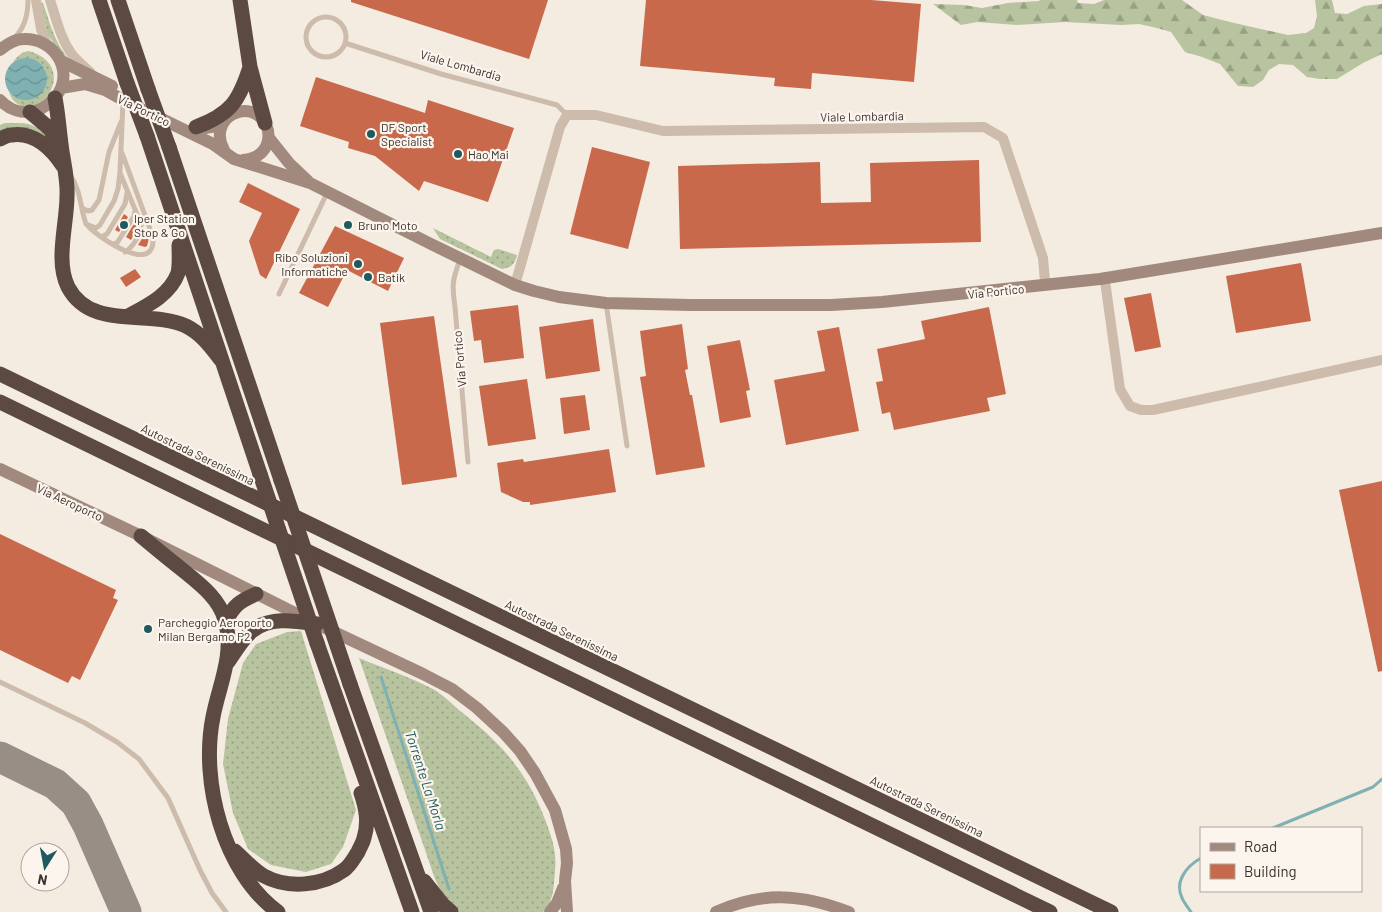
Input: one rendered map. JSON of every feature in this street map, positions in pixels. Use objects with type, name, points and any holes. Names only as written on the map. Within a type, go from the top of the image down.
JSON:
[{"type":"highway","points":[[99,0],[147,136],[317,643],[412,912]]},
{"type":"highway","points":[[118,0],[170,147],[350,684],[431,912]]},
{"type":"highway","points":[[240,0],[250,67],[265,123]]},
{"type":"highway","points":[[236,112],[242,106],[248,93],[250,67]]},
{"type":"highway","points":[[196,126],[213,120],[230,108],[239,95],[250,67]]},
{"type":"highway","points":[[58,93],[67,196],[62,266],[68,286],[84,305],[94,311],[107,315],[160,319],[186,326],[207,341],[221,360]]},
{"type":"highway","points":[[30,112],[50,128],[61,144]]},
{"type":"highway","points":[[0,138],[12,134],[25,135],[45,144],[57,156],[66,171]]},
{"type":"highway","points":[[128,316],[147,306],[171,286],[178,271],[179,233]]},
{"type":"highway","name":"Autostrada Serenissima","points":[[0,374],[1111,912]]},
{"type":"highway","points":[[0,402],[1050,912]]},
{"type":"highway","points":[[141,536],[203,588],[216,602],[226,621],[227,664],[213,716],[209,759],[217,817],[227,843],[244,877],[266,904],[278,912]]},
{"type":"highway","points":[[226,621],[232,609],[242,600],[256,594]]},
{"type":"highway","points":[[227,664],[248,634],[261,625],[283,620],[317,624]]},
{"type":"highway","points":[[227,843],[246,862],[264,876],[285,883],[305,884],[327,880],[346,869],[364,840],[367,825],[366,811],[352,759],[350,735]]},
{"type":"highway","points":[[417,872],[443,905],[451,912]]},
{"type":"main road","points":[[0,50],[11,42],[23,39],[35,40],[47,45]]},
{"type":"main road","name":"Via Portico","points":[[47,45],[55,52],[60,61],[196,126],[205,128],[222,125]]},
{"type":"main road","points":[[58,93],[63,79],[60,61]]},
{"type":"main road","name":"Via Portico","points":[[30,112],[40,110],[48,105],[58,93],[86,84],[105,90],[224,150],[234,158],[310,183],[516,285],[558,297],[606,303],[831,305],[891,301],[1100,279],[1382,233]]},
{"type":"main road","points":[[0,100],[14,110],[30,112]]},
{"type":"main road","points":[[224,150],[219,139],[222,125],[230,115],[243,111],[253,113],[259,116],[265,123]]},
{"type":"main road","name":"Via Portico","points":[[265,123],[268,128],[269,138],[310,183]]},
{"type":"main road","points":[[243,160],[259,155],[266,148],[269,138]]},
{"type":"main road","name":"Via Aeroporto","points":[[0,469],[452,689],[477,708],[503,732],[520,751],[535,773],[555,810],[566,849],[565,881]]},
{"type":"main road","points":[[550,912],[557,903],[565,881]]},
{"type":"main road","points":[[565,881],[567,912]]},
{"type":"main road","points":[[716,912],[738,902],[767,897],[818,902],[848,912]]},
{"type":"street","name":"Via Portico","points":[[36,0],[41,29],[47,45]]},
{"type":"street","name":"Via Portico","points":[[50,0],[62,38],[70,52],[97,78]]},
{"type":"street","points":[[0,114],[14,110]]},
{"type":"street","points":[[516,285],[560,127],[567,115]]},
{"type":"street","name":"Viale Lombardia","points":[[567,115],[596,115],[663,131],[984,127],[1003,138],[1043,258],[1044,286]]},
{"type":"street","points":[[1100,279],[1106,282],[1120,389],[1130,406],[1140,410],[1153,410],[1382,360]]},
{"type":"lane","points":[[11,42],[22,28],[26,19],[28,0]]},
{"type":"lane","points":[[330,17],[341,24],[345,30],[345,43],[337,54],[324,57],[318,55],[312,52],[308,46],[306,33],[308,27],[317,18],[330,17]]},
{"type":"lane","name":"Viale Lombardia","points":[[345,43],[441,74],[557,105],[567,115]]},
{"type":"lane","points":[[86,224],[96,228],[100,225],[114,201],[118,189],[123,100]]},
{"type":"lane","points":[[82,208],[88,211],[92,210],[99,200],[109,152],[123,117]]},
{"type":"lane","points":[[66,171],[76,182],[86,224],[90,229],[125,252],[142,255],[152,249],[154,244],[153,237],[121,150]]},
{"type":"lane","points":[[120,172],[141,228],[129,249],[125,252]]},
{"type":"lane","points":[[102,237],[107,234],[126,204],[126,188]]},
{"type":"lane","points":[[279,294],[328,192]]},
{"type":"lane","points":[[113,244],[117,243],[136,211]]},
{"type":"lane","name":"Via Portico","points":[[461,258],[452,282],[452,288],[468,462]]},
{"type":"lane","points":[[606,303],[627,446]]},
{"type":"lane","points":[[0,682],[85,723],[117,742],[139,759],[168,798],[200,870],[212,893],[226,912]]},
{"type":"green space","points":[[1040,0],[1077,0],[1078,3],[1094,4],[1104,0],[1182,0],[1203,15],[1288,35],[1306,33],[1314,28],[1317,16],[1315,0],[1332,0],[1335,13],[1347,14],[1364,6],[1382,4],[1382,54],[1337,79],[1307,77],[1293,65],[1279,64],[1269,70],[1263,80],[1253,87],[1238,86],[1220,64],[1185,52],[1171,32],[1157,28],[1139,24],[1065,22],[1017,25],[977,22],[961,25],[933,4],[964,5],[982,8]]},
{"type":"green space","points":[[41,3],[43,3],[58,44],[74,65],[67,60],[47,34]]},
{"type":"green space","points":[[28,51],[35,53],[46,60],[53,70],[54,76],[50,93],[35,105],[24,106],[15,102],[10,94],[9,90],[10,92],[45,70],[38,63],[29,59],[13,62],[19,55]]},
{"type":"green space","points":[[5,123],[30,124],[51,138],[0,136],[0,125]]},
{"type":"green space","points":[[433,228],[491,257],[494,250],[498,249],[517,255],[516,258],[510,267],[502,269],[440,239]]},
{"type":"green space","points":[[301,631],[356,810],[343,847],[331,864],[306,872],[271,865],[248,849],[233,813],[223,764],[228,719],[243,663],[256,644],[287,632]]},
{"type":"green space","points":[[359,658],[440,693],[488,734],[511,759],[539,804],[555,852],[553,893],[547,908],[543,912],[456,912],[443,896],[435,879]]},
{"type":"water","points":[[26,58],[41,64],[47,79],[41,94],[26,100],[11,94],[5,79],[11,64]]},
{"type":"building","points":[[351,0],[548,0],[529,59],[351,2]]},
{"type":"building","points":[[646,0],[871,0],[921,4],[914,82],[812,73],[811,89],[774,86],[775,78],[640,66]]},
{"type":"building","points":[[316,77],[425,113],[428,100],[514,128],[488,202],[424,181],[419,191],[375,156],[348,148],[349,142],[300,126]]},
{"type":"building","points":[[592,147],[650,162],[628,249],[570,234]]},
{"type":"building","points":[[979,160],[981,242],[680,249],[678,166],[820,162],[821,203],[871,202],[870,163]]},
{"type":"building","points":[[248,183],[300,209],[266,279],[260,275],[249,241],[262,213],[239,202]]},
{"type":"building","points":[[124,214],[128,217],[119,232],[115,230]]},
{"type":"building","points":[[135,222],[137,225],[136,230],[131,240],[126,237]]},
{"type":"building","name":"Ribo Soluzioni Informatiche","points":[[335,226],[404,258],[388,291],[347,270],[328,307],[299,293]]},
{"type":"building","points":[[145,229],[149,238],[145,247],[138,245]]},
{"type":"building","points":[[1301,263],[1311,321],[1236,333],[1226,276]]},
{"type":"building","points":[[135,269],[141,277],[126,287],[120,278]]},
{"type":"building","points":[[1151,293],[1161,347],[1135,352],[1124,298]]},
{"type":"building","points":[[518,305],[524,358],[484,363],[481,340],[474,341],[470,311]]},
{"type":"building","points":[[989,307],[1006,394],[987,398],[990,411],[894,430],[890,412],[882,414],[876,382],[883,381],[877,349],[925,339],[921,321]]},
{"type":"building","points":[[434,316],[457,477],[402,485],[380,323]]},
{"type":"building","points":[[593,319],[600,371],[546,379],[539,327]]},
{"type":"building","points":[[682,324],[688,369],[685,370],[690,395],[692,395],[705,467],[656,475],[640,377],[646,376],[640,331]]},
{"type":"building","points":[[839,327],[859,431],[786,445],[774,380],[825,371],[817,331]]},
{"type":"building","points":[[740,340],[750,390],[746,391],[751,417],[720,423],[707,346]]},
{"type":"building","points":[[527,379],[536,439],[488,446],[479,386]]},
{"type":"building","points":[[585,395],[590,430],[564,434],[560,398]]},
{"type":"building","points":[[609,449],[616,492],[530,505],[530,502],[523,502],[501,492],[497,463],[523,459],[524,462]]},
{"type":"building","points":[[1382,481],[1382,671],[1378,672],[1339,490]]},
{"type":"building","points":[[0,534],[116,590],[113,598],[118,600],[80,680],[72,676],[68,683],[0,650]]},
{"type":"waterway","name":"Torrente La Morla","points":[[381,677],[449,889]]},
{"type":"waterway","points":[[1275,827],[1373,787],[1382,779]]},
{"type":"waterway","points":[[1191,912],[1180,892],[1181,880],[1191,865],[1200,859]]},
{"type":"taxiway","points":[[0,757],[55,784],[76,803],[88,825],[126,912]]},
{"type":"place","name":"DF Sport Specialist","points":[[371,134]]},
{"type":"place","name":"Hao Mai","points":[[458,154]]},
{"type":"place","name":"Iper Station Stop & Go","points":[[124,225]]},
{"type":"place","name":"Bruno Moto","points":[[348,225]]},
{"type":"place","name":"Ribo Soluzioni Informatiche","points":[[358,264]]},
{"type":"place","name":"Batik","points":[[368,277]]},
{"type":"place","name":"Parcheggio Aeroporto Milan Bergamo P2","points":[[148,629]]}]
